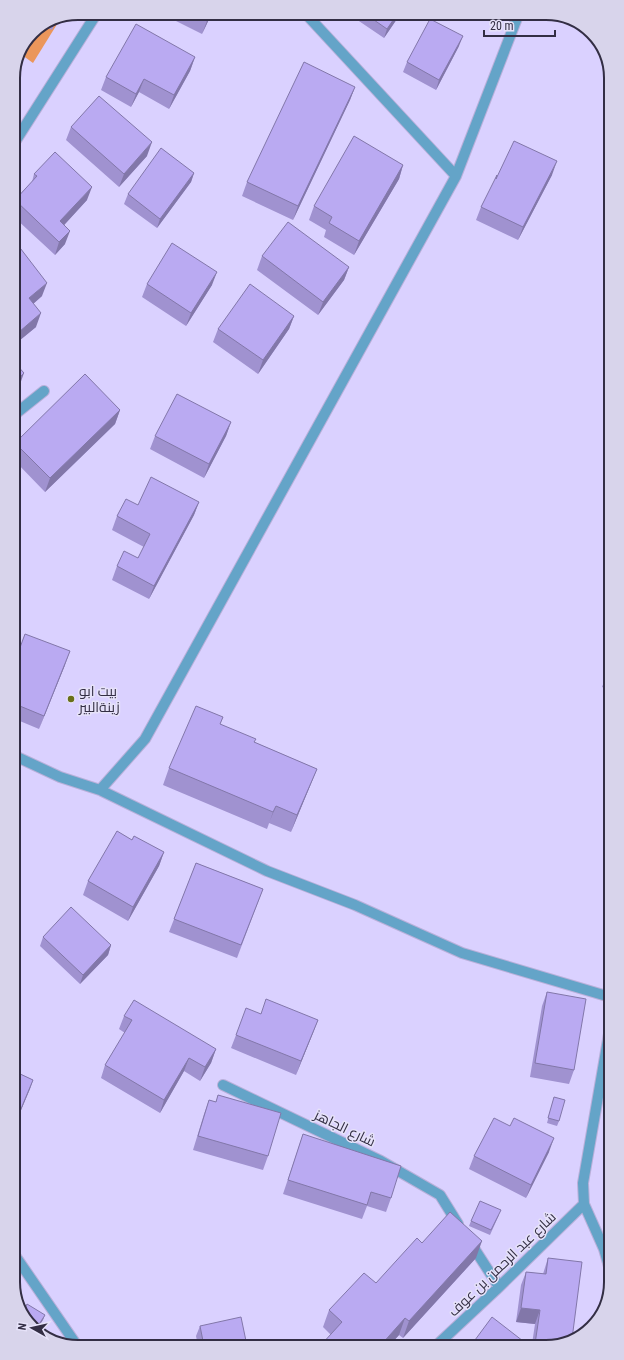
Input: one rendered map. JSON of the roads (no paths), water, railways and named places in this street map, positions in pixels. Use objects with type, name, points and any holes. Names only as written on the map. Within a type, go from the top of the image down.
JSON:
[{"type":"street","points":[[20,134],[93,20]]},
{"type":"street","points":[[311,20],[456,176]]},
{"type":"street","points":[[100,790],[145,739],[456,176],[516,20]]},
{"type":"street","points":[[20,410],[44,391]]},
{"type":"street","points":[[20,758],[60,777],[100,790],[268,871],[355,905],[462,953],[604,995]]},
{"type":"street","points":[[604,1062],[583,1183],[584,1204],[604,1241]]},
{"type":"street","name":"شارع الجاهز","points":[[224,1085],[381,1161],[440,1195],[499,1287]]},
{"type":"street","name":"شارع عبد الرحمن بن عوف","points":[[442,1340],[584,1204]]},
{"type":"street","points":[[20,1263],[73,1340]]},
{"type":"place","name":"بيت ابو زينةالبير","points":[[71,699]]}]
